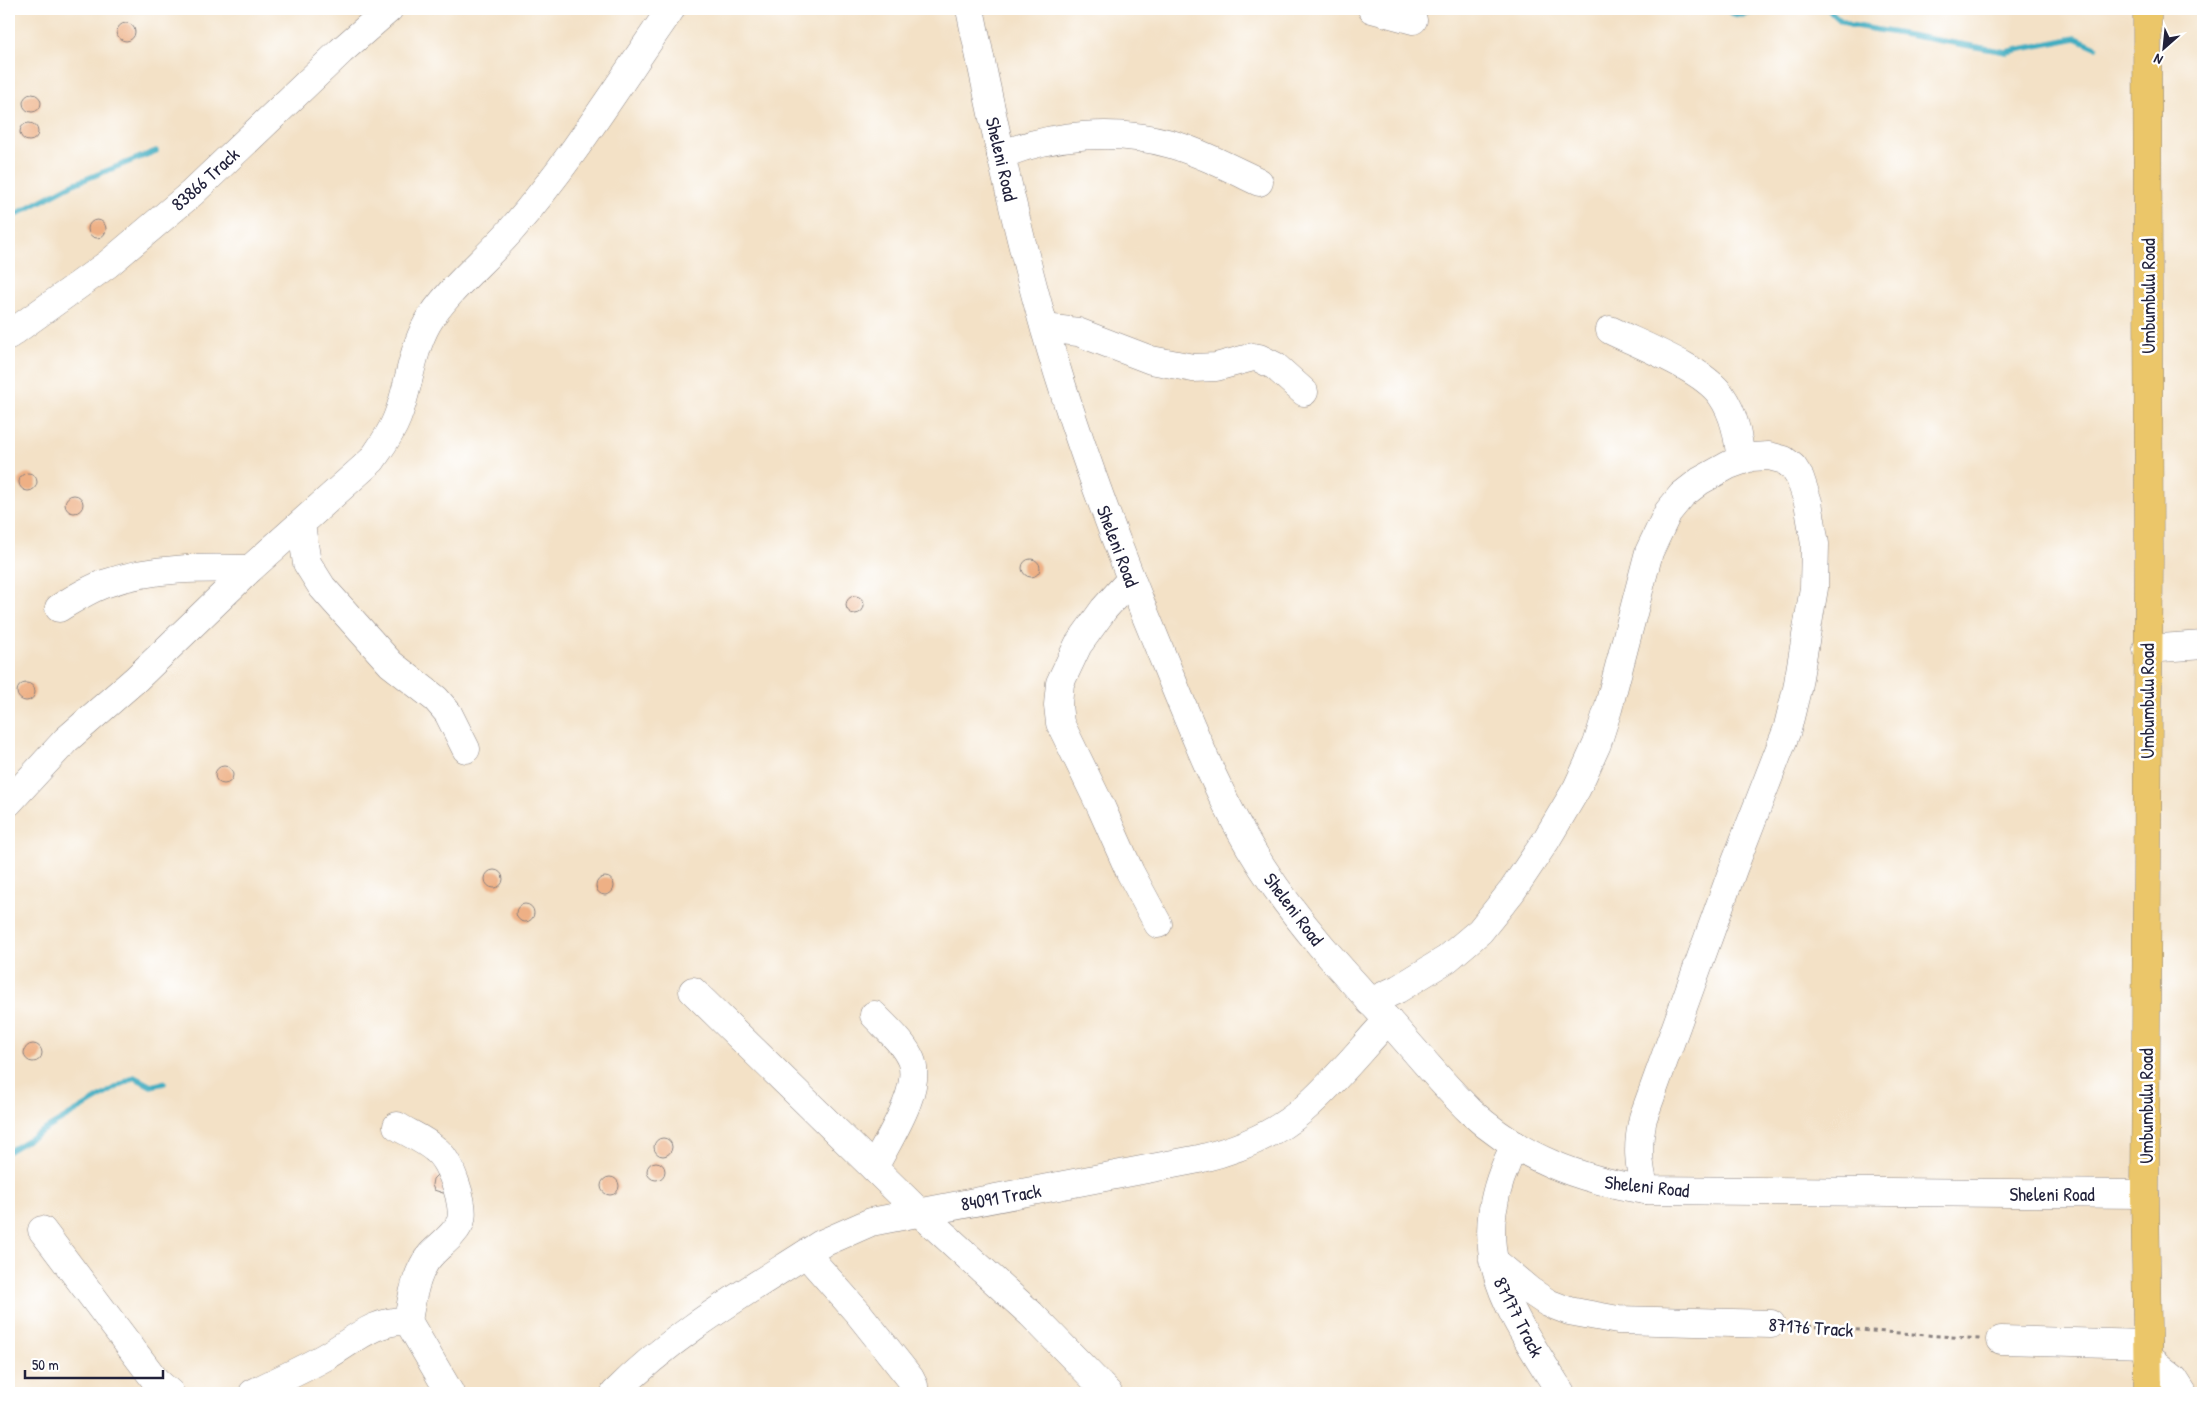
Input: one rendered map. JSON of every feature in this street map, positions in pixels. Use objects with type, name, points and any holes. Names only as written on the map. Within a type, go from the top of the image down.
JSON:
[{"type":"main road","name":"Umbumbulu Road","points":[[2147,9],[2149,554],[2145,1194],[2148,1393]]},
{"type":"street","name":"83866 Track","points":[[9,335],[108,264],[185,199],[341,51],[389,9]]},
{"type":"street","points":[[9,802],[66,740],[136,678],[250,568],[358,474],[386,440],[397,419],[414,358],[427,325],[438,309],[514,228],[562,166],[670,9]]},
{"type":"street","name":"Sheleni Road","points":[[970,9],[1001,155],[1045,328],[1076,429],[1131,579],[1230,814],[1278,890],[1333,960],[1470,1110],[1515,1145],[1534,1157],[1581,1176],[1645,1190],[2145,1194]]},
{"type":"street","points":[[1372,9],[1413,20]]},
{"type":"street","points":[[1001,155],[1024,146],[1051,139],[1081,136],[1140,138],[1170,144],[1228,166],[1259,182]]},
{"type":"street","points":[[1045,328],[1078,332],[1150,360],[1193,368],[1216,368],[1252,357],[1275,366],[1304,392]]},
{"type":"street","points":[[1610,330],[1669,358],[1711,384],[1721,395],[1731,413],[1738,433],[1741,460]]},
{"type":"street","points":[[1379,1011],[1398,989],[1447,959],[1480,931],[1512,891],[1577,788],[1597,744],[1608,709],[1649,552],[1658,529],[1668,512],[1682,495],[1700,481],[1741,460],[1751,457],[1769,456],[1784,460],[1793,467],[1800,478],[1808,502],[1815,544],[1814,588],[1810,618],[1787,730],[1730,878],[1643,1118],[1638,1140],[1638,1162],[1645,1190]]},
{"type":"street","points":[[301,525],[307,562],[322,587],[391,664],[442,706],[456,727],[466,749]]},
{"type":"street","points":[[59,608],[106,583],[128,577],[202,568],[250,568]]},
{"type":"street","points":[[1131,579],[1104,610],[1078,646],[1060,683],[1058,705],[1060,723],[1101,806],[1130,872],[1158,924]]},
{"type":"street","points":[[2147,649],[2203,645]]},
{"type":"street","points":[[693,991],[919,1212],[1031,1314],[1108,1393]]},
{"type":"street","name":"84091 Track","points":[[615,1393],[655,1354],[731,1301],[844,1232],[871,1222],[919,1212],[1221,1154],[1282,1126],[1325,1090],[1379,1011]]},
{"type":"street","points":[[874,1015],[900,1043],[911,1059],[914,1080],[909,1100],[874,1168]]},
{"type":"street","points":[[397,1126],[442,1154],[460,1197],[462,1209],[460,1223],[454,1232],[429,1255],[423,1265],[414,1289],[408,1321],[450,1393]]},
{"type":"street","points":[[1491,1248],[1498,1185],[1515,1145]]},
{"type":"street","points":[[42,1230],[156,1381],[170,1393]]},
{"type":"street","name":"87176 Track","points":[[1491,1248],[1530,1291],[1548,1303],[1569,1311],[1618,1320],[1771,1324]]},
{"type":"street","name":"87177 Track","points":[[1491,1248],[1498,1281],[1508,1304],[1526,1338],[1561,1393]]},
{"type":"street","points":[[806,1254],[859,1314],[910,1378],[914,1386],[914,1393]]},
{"type":"street","points":[[253,1393],[326,1356],[367,1330],[388,1322],[408,1321]]},
{"type":"street","points":[[2001,1340],[2147,1351],[2174,1379],[2183,1393]]},
{"type":"path","name":"87176 Track","points":[[1771,1324],[2001,1340]]},
{"type":"building","points":[[126,23],[132,26],[135,32],[132,38],[126,41],[120,38],[117,32],[120,26]]},
{"type":"building","points":[[32,94],[38,97],[41,103],[38,109],[32,112],[26,109],[23,103],[26,97]]},
{"type":"building","points":[[29,123],[35,126],[38,132],[35,138],[29,141],[23,138],[20,132],[23,126]]},
{"type":"building","points":[[97,220],[103,223],[106,229],[103,235],[97,238],[91,235],[88,229],[91,223]]},
{"type":"building","points":[[28,473],[34,476],[37,482],[34,488],[28,491],[22,488],[19,482],[22,476]]},
{"type":"building","points":[[74,495],[80,498],[83,504],[80,510],[74,513],[68,510],[65,504],[68,498]]},
{"type":"building","points":[[1031,559],[1037,562],[1040,568],[1037,574],[1031,577],[1025,574],[1022,568],[1025,562]]},
{"type":"building","points":[[855,596],[861,599],[864,605],[861,611],[855,614],[849,611],[846,605],[849,599]]},
{"type":"building","points":[[26,683],[32,686],[35,692],[32,698],[26,701],[20,698],[17,692],[20,686]]},
{"type":"building","points":[[224,766],[230,769],[233,775],[230,781],[224,784],[218,781],[215,775],[218,769]]},
{"type":"building","points":[[494,870],[500,873],[503,879],[500,885],[494,888],[488,885],[485,879],[488,873]]},
{"type":"building","points":[[605,877],[611,880],[614,886],[611,892],[605,895],[599,892],[596,886],[599,880]]},
{"type":"building","points":[[525,904],[531,907],[534,913],[531,919],[525,922],[519,919],[516,913],[519,907]]},
{"type":"building","points":[[33,1044],[39,1047],[42,1053],[39,1059],[33,1062],[27,1059],[24,1053],[27,1047]]},
{"type":"building","points":[[663,1138],[669,1141],[672,1147],[669,1153],[663,1156],[657,1153],[654,1147],[657,1141]]},
{"type":"building","points":[[656,1162],[662,1165],[665,1171],[662,1177],[656,1180],[650,1177],[647,1171],[650,1165]]},
{"type":"building","points":[[437,1175],[446,1192],[434,1190],[432,1185],[433,1179]]},
{"type":"building","points":[[610,1177],[616,1180],[619,1186],[616,1192],[610,1195],[604,1192],[601,1186],[604,1180]]},
{"type":"waterway","points":[[1726,9],[1738,15],[1750,13],[1758,9]]},
{"type":"waterway","points":[[1828,9],[1840,20],[1850,25],[2006,52],[2076,38],[2096,47]]},
{"type":"waterway","points":[[9,218],[71,185],[156,151]]},
{"type":"waterway","points":[[9,1151],[134,1077],[151,1086],[164,1083]]}]
